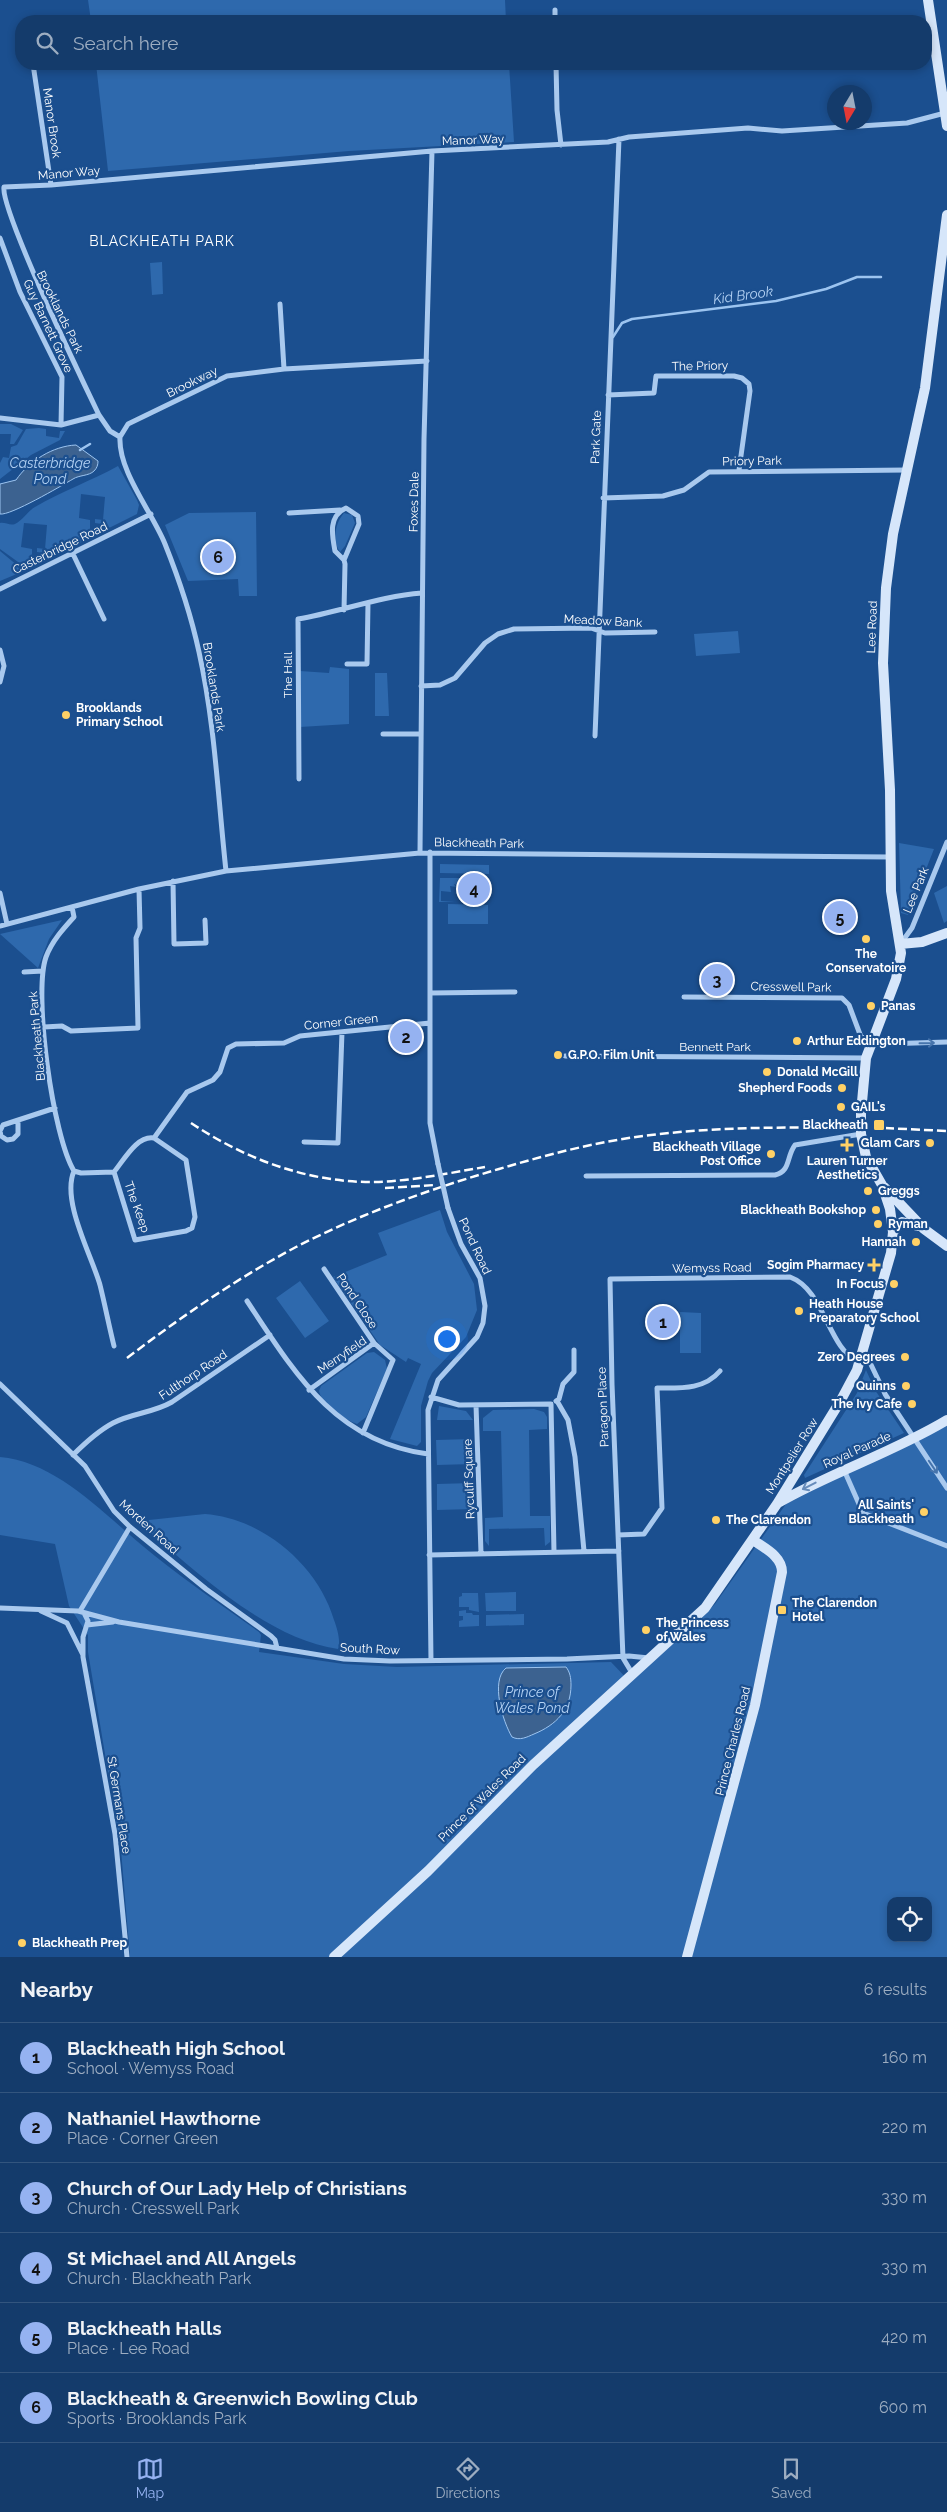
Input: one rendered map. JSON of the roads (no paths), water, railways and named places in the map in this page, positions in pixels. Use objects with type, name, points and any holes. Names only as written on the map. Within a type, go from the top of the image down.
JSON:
[{"type":"main road","points":[[928,0],[930,15]]},
{"type":"main road","points":[[932,25],[947,126]]},
{"type":"main road","name":"Lee Road","points":[[882,1185],[866,1157],[861,1134],[861,1113],[866,1058],[896,979],[900,944],[891,891],[890,790],[882,627],[893,534],[926,388],[947,215]]},
{"type":"main road","points":[[900,944],[922,942],[947,933]]},
{"type":"main road","points":[[882,1185],[924,1229],[947,1246]]},
{"type":"main road","name":"Montpelier Row","points":[[649,1658],[706,1608],[720,1589],[777,1504],[841,1400],[860,1363],[890,1258],[893,1232],[890,1209],[882,1185]]},
{"type":"main road","points":[[893,1232],[899,1224],[906,1222],[924,1229]]},
{"type":"main road","name":"Royal Parade","points":[[777,1504],[843,1469],[913,1438],[947,1420]]},
{"type":"main road","name":"Prince Charles Road","points":[[687,1957],[755,1705],[782,1572],[781,1564],[777,1558],[753,1540]]},
{"type":"main road","name":"Prince of Wales Road","points":[[334,1957],[428,1871],[533,1764],[649,1658]]},
{"type":"street","points":[[555,10],[555,15]]},
{"type":"street","name":"Manor Brook","points":[[35,70],[51,185]]},
{"type":"street","points":[[556,70],[561,145]]},
{"type":"street","name":"Manor Way","points":[[2,191],[4,187],[11,185],[51,185],[432,151],[561,145],[748,128],[782,132],[907,123],[946,113]]},
{"type":"street","name":"Park Gate","points":[[595,736],[603,498],[619,139]]},
{"type":"street","name":"Foxes Dale","points":[[420,853],[422,593],[432,151]]},
{"type":"street","name":"Brooklands Park","points":[[2,191],[12,233],[99,415],[110,431],[120,437],[119,448],[124,462],[151,514],[171,559],[190,613],[200,654],[212,735],[226,871]]},
{"type":"street","name":"Guy Barnett Grove","points":[[0,238],[20,292],[62,377],[60,425]]},
{"type":"street","points":[[280,304],[284,369]]},
{"type":"street","name":"Brookway","points":[[120,437],[128,424],[227,376],[284,369],[426,361]]},
{"type":"street","name":"The Priory","points":[[608,395],[654,393],[656,376],[734,376],[742,378],[749,384],[750,391],[739,470]]},
{"type":"street","points":[[0,418],[60,425],[99,415]]},
{"type":"street","name":"Priory Park","points":[[603,498],[662,496],[684,490],[709,472],[739,470],[908,470]]},
{"type":"street","points":[[290,513],[346,508],[352,510],[358,516],[359,524],[344,560],[344,610]]},
{"type":"street","points":[[340,510],[333,521],[333,536],[335,551],[344,560]]},
{"type":"street","name":"Casterbridge Road","points":[[0,590],[151,514]]},
{"type":"street","points":[[73,554],[104,619]]},
{"type":"street","name":"The Hall","points":[[299,779],[298,619],[344,610],[396,595],[422,593]]},
{"type":"street","points":[[347,664],[367,664],[368,602]]},
{"type":"street","name":"Meadow Bank","points":[[421,686],[440,685],[455,678],[485,643],[498,634],[514,629],[590,628],[599,631],[642,634],[656,632]]},
{"type":"street","points":[[0,650],[4,666],[0,682]]},
{"type":"street","points":[[383,734],[421,734]]},
{"type":"street","name":"Lee Park","points":[[900,944],[912,928],[947,842]]},
{"type":"street","name":"Blackheath Park","points":[[0,926],[140,889],[226,871],[430,852],[891,857]]},
{"type":"street","name":"Pond Road","points":[[430,852],[430,1122],[448,1208],[461,1244],[480,1278],[485,1306],[483,1323],[477,1337],[444,1371],[431,1397],[428,1410],[431,1661]]},
{"type":"street","points":[[173,881],[174,944],[206,943],[206,920]]},
{"type":"street","points":[[44,1027],[62,1026],[71,1031],[138,1028],[136,938],[140,928],[140,889]]},
{"type":"street","points":[[0,894],[7,924]]},
{"type":"street","name":"Blackheath Park","points":[[72,907],[74,917],[53,943],[43,971],[41,990],[55,1108],[61,1137],[74,1171]]},
{"type":"street","points":[[24,972],[43,971]]},
{"type":"street","points":[[430,993],[515,992]]},
{"type":"street","name":"Cresswell Park","points":[[684,997],[842,998],[849,1005],[854,1016],[858,1034],[872,1040]]},
{"type":"street","name":"Corner Green","points":[[154,1138],[187,1092],[213,1080],[220,1072],[228,1048],[236,1044],[284,1043],[300,1036],[430,1023]]},
{"type":"street","points":[[304,1142],[338,1143],[342,1032]]},
{"type":"street","points":[[872,1040],[882,1044],[947,1042]]},
{"type":"street","name":"Bennett Park","points":[[565,1056],[866,1058]]},
{"type":"street","points":[[18,1120],[55,1108]]},
{"type":"street","points":[[586,1176],[775,1175],[782,1173],[787,1167],[791,1151],[795,1145],[861,1134]]},
{"type":"street","name":"The Keep","points":[[74,1171],[81,1174],[114,1172],[141,1140],[148,1137],[154,1138],[186,1160],[195,1217],[192,1228],[186,1231],[136,1240],[114,1172]]},
{"type":"street","points":[[74,1171],[70,1179],[70,1188],[83,1243],[100,1283],[114,1346]]},
{"type":"street","name":"Pond Close","points":[[324,1269],[374,1344]]},
{"type":"street","name":"Wemyss Road","points":[[610,1279],[790,1277],[801,1281],[846,1351],[860,1363]]},
{"type":"street","name":"Paragon Place","points":[[610,1279],[612,1384],[623,1658]]},
{"type":"street","points":[[247,1301],[309,1390],[334,1414],[363,1433],[398,1449],[428,1454]]},
{"type":"street","name":"Fulthorp Road","points":[[73,1454],[112,1423],[160,1409],[172,1402],[270,1335]]},
{"type":"street","name":"Merryfield","points":[[309,1390],[374,1344],[394,1360],[363,1433]]},
{"type":"street","points":[[431,1397],[459,1405],[551,1404],[559,1399],[563,1384],[574,1372],[574,1350]]},
{"type":"street","points":[[864,1350],[875,1377],[947,1488]]},
{"type":"street","points":[[618,1535],[644,1534],[662,1508],[657,1388],[696,1387],[714,1378],[720,1371]]},
{"type":"street","name":"Morden Road","points":[[0,1384],[84,1466],[114,1511],[130,1527],[206,1589],[271,1636],[275,1640],[277,1648]]},
{"type":"street","points":[[557,1401],[568,1420],[575,1457],[584,1552]]},
{"type":"street","points":[[551,1404],[554,1552]]},
{"type":"street","name":"Ryculff Square","points":[[476,1405],[481,1553]]},
{"type":"street","points":[[843,1469],[863,1513],[947,1546]]},
{"type":"street","points":[[82,1612],[130,1527]]},
{"type":"street","points":[[429,1555],[619,1551]]},
{"type":"street","points":[[0,1608],[82,1612],[119,1622]]},
{"type":"street","points":[[39,1610],[78,1631],[86,1627],[119,1622]]},
{"type":"street","points":[[72,1612],[68,1617],[69,1626],[83,1657]]},
{"type":"street","points":[[82,1612],[88,1619],[83,1657]]},
{"type":"street","name":"South Row","points":[[119,1622],[344,1659],[431,1661],[623,1658],[629,1656],[649,1658]]},
{"type":"street","name":"St Germans Place","points":[[83,1657],[113,1825],[127,1957]]},
{"type":"street","points":[[623,1658],[632,1673]]},
{"type":"water","name":"Casterbridge Pond","points":[[76,445],[98,461],[94,471],[75,478],[24,506],[0,514],[0,484],[16,480],[21,473],[42,456],[59,448]]},
{"type":"water","name":"Prince of Wales Pond","points":[[566,1667],[571,1685],[568,1702],[561,1716],[549,1726],[534,1734],[521,1739],[512,1737],[505,1722],[498,1692],[501,1674],[506,1668]]},
{"type":"waterway","name":"Kid Brook","points":[[613,337],[622,323],[632,319],[776,301],[826,289],[857,277],[881,277]]},
{"type":"waterway","name":"Kid Brook","points":[[80,450],[90,444]]},
{"type":"railway","points":[[191,1123],[233,1148],[256,1158],[302,1173],[326,1178],[375,1182],[403,1180],[485,1167]]},
{"type":"railway","points":[[127,1358],[209,1299],[296,1247],[370,1213],[447,1185],[556,1153],[632,1138],[676,1132],[725,1129],[849,1128]]},
{"type":"railway","points":[[885,1128],[947,1131]]},
{"type":"railway","points":[[385,1188],[435,1185]]},
{"type":"place","name":"Blackheath & Greenwich Bowling Club","points":[[218,557]]},
{"type":"place","name":"Brooklands Primary School","points":[[66,715]]},
{"type":"place","name":"St Michael and All Angels","points":[[474,889]]},
{"type":"place","name":"Blackheath Halls","points":[[840,917]]},
{"type":"place","name":"The Conservatoire","points":[[866,939]]},
{"type":"place","name":"Church of Our Lady Help of Christians","points":[[717,980]]},
{"type":"place","name":"Panas","points":[[871,1006]]},
{"type":"place","name":"Nathaniel Hawthorne","points":[[406,1037]]},
{"type":"place","name":"Arthur Eddington","points":[[797,1041]]},
{"type":"place","name":"G.P.O. Film Unit","points":[[558,1055]]},
{"type":"place","name":"Donald McGill","points":[[767,1072]]},
{"type":"place","name":"Shepherd Foods","points":[[842,1088]]},
{"type":"place","name":"GAIL's","points":[[841,1107]]},
{"type":"place","name":"Blackheath","points":[[879,1125]]},
{"type":"place","name":"Glam Cars","points":[[930,1143]]},
{"type":"place","name":"Lauren Turner Aesthetics","points":[[847,1145]]},
{"type":"place","name":"Blackheath Village Post Office","points":[[771,1154]]},
{"type":"place","name":"Greggs","points":[[868,1191]]},
{"type":"place","name":"Blackheath Bookshop","points":[[876,1210]]},
{"type":"place","name":"Ryman","points":[[878,1224]]},
{"type":"place","name":"Hannah","points":[[916,1242]]},
{"type":"place","name":"Sogim Pharmacy","points":[[874,1265]]},
{"type":"place","name":"In Focus","points":[[894,1284]]},
{"type":"place","name":"Heath House Preparatory School","points":[[799,1311]]},
{"type":"place","name":"Blackheath High School","points":[[663,1322]]},
{"type":"place","name":"Zero Degrees","points":[[905,1357]]},
{"type":"place","name":"Quinns","points":[[906,1386]]},
{"type":"place","name":"The Ivy Cafe","points":[[912,1404]]},
{"type":"place","name":"All Saints' Blackheath","points":[[924,1512]]},
{"type":"place","name":"The Clarendon","points":[[716,1520]]},
{"type":"place","name":"The Clarendon Hotel","points":[[782,1610]]},
{"type":"place","name":"The Princess of Wales","points":[[646,1630]]},
{"type":"place","name":"Blackheath Prep","points":[[22,1943]]},
{"type":"district","name":"BLACKHEATH PARK","points":[[162,241]]}]
